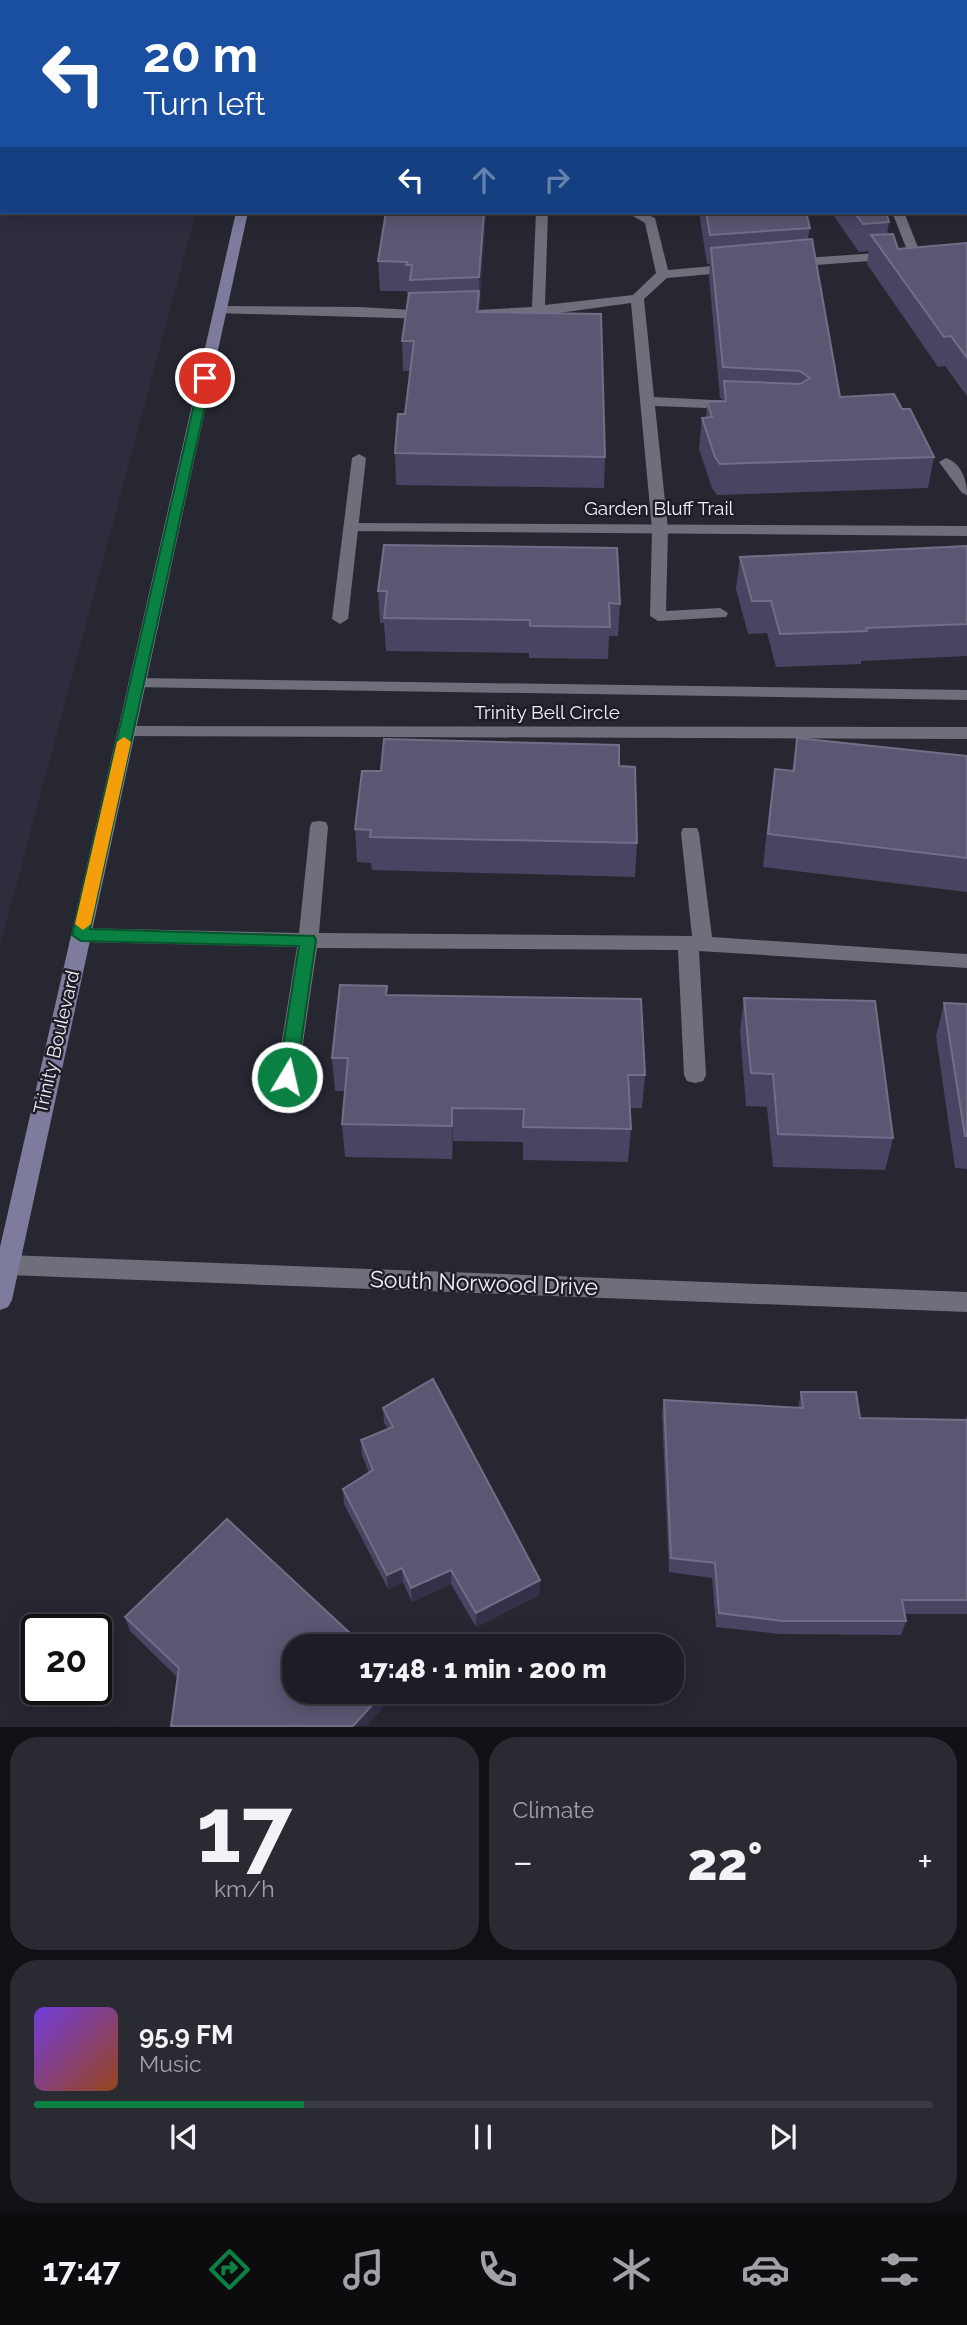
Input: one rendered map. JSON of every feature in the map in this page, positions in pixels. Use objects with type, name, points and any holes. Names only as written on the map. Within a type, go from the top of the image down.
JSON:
[{"type":"main road","name":"Trinity Boulevard","points":[[0,1300],[4,1265],[81,935],[242,214]]},
{"type":"street","points":[[538,310],[542,214]]},
{"type":"street","points":[[636,214],[651,221],[663,274]]},
{"type":"street","points":[[779,264],[921,255],[899,214]]},
{"type":"street","points":[[464,314],[538,310],[637,298],[663,274],[754,266]]},
{"type":"street","points":[[637,298],[660,529],[658,616],[720,613]]},
{"type":"street","points":[[220,310],[439,315]]},
{"type":"street","points":[[647,401],[741,406]]},
{"type":"street","points":[[341,620],[359,458]]},
{"type":"street","points":[[946,462],[967,490]]},
{"type":"street","name":"Garden Bluff Trail","points":[[351,528],[967,531]]},
{"type":"street","name":"Trinity Bell Circle","points":[[137,683],[967,695]]},
{"type":"street","name":"Trinity Bell Circle","points":[[126,732],[967,733]]},
{"type":"street","points":[[287,1077],[308,940],[319,827]]},
{"type":"street","points":[[690,833],[696,944],[695,1075]]},
{"type":"street","points":[[81,935],[696,944],[967,961]]},
{"type":"street","name":"South Norwood Drive","points":[[4,1265],[967,1301]]},
{"type":"shaded area","points":[[0,214],[195,214],[0,946]]},
{"type":"building","points":[[386,214],[484,214],[479,277],[410,280],[412,265],[406,265],[407,262],[378,261]]},
{"type":"building","points":[[706,214],[806,214],[810,228],[710,235]]},
{"type":"building","points":[[856,214],[887,214],[889,222],[863,224]]},
{"type":"building","points":[[893,234],[898,249],[967,243],[967,358],[951,336],[944,337],[871,235]]},
{"type":"building","points":[[812,239],[840,397],[894,394],[902,409],[910,409],[934,457],[720,464],[715,457],[702,418],[712,417],[707,402],[726,401],[724,381],[800,384],[810,378],[800,371],[723,367],[711,248]]},
{"type":"building","points":[[479,291],[477,312],[601,314],[605,457],[395,453],[398,414],[405,414],[414,341],[402,341],[409,293]]},
{"type":"building","points":[[384,545],[617,548],[620,604],[609,603],[610,627],[530,626],[530,620],[384,618],[387,591],[378,591]]},
{"type":"building","points":[[967,546],[967,624],[866,628],[867,631],[780,634],[771,601],[752,601],[740,557]]},
{"type":"building","points":[[797,738],[967,756],[967,858],[768,834],[775,769],[794,771]]},
{"type":"building","points":[[384,739],[619,745],[619,766],[635,767],[637,843],[370,837],[371,830],[355,829],[362,771],[381,771]]},
{"type":"building","points":[[340,985],[387,986],[386,995],[641,999],[645,1075],[628,1075],[631,1129],[523,1127],[524,1109],[452,1108],[452,1126],[342,1124],[348,1058],[332,1058]]},
{"type":"building","points":[[744,998],[875,1001],[893,1138],[778,1134],[773,1074],[751,1073]]},
{"type":"building","points":[[944,1003],[967,1004],[967,1136],[965,1136]]},
{"type":"building","points":[[433,1379],[540,1580],[476,1613],[451,1570],[411,1588],[402,1568],[387,1575],[343,1489],[373,1470],[361,1440],[393,1427],[383,1408]]},
{"type":"building","points":[[801,1392],[856,1392],[860,1418],[967,1420],[967,1600],[902,1600],[906,1621],[783,1621],[719,1613],[715,1563],[671,1558],[664,1400],[803,1408]]},
{"type":"building","points":[[227,1519],[351,1634],[282,1634],[282,1704],[373,1704],[353,1726],[171,1726],[179,1668],[125,1617]]},
{"type":"slow traffic","points":[[83,924],[124,742]]},
{"type":"route","points":[[205,378],[81,935],[308,940],[287,1077]]}]
